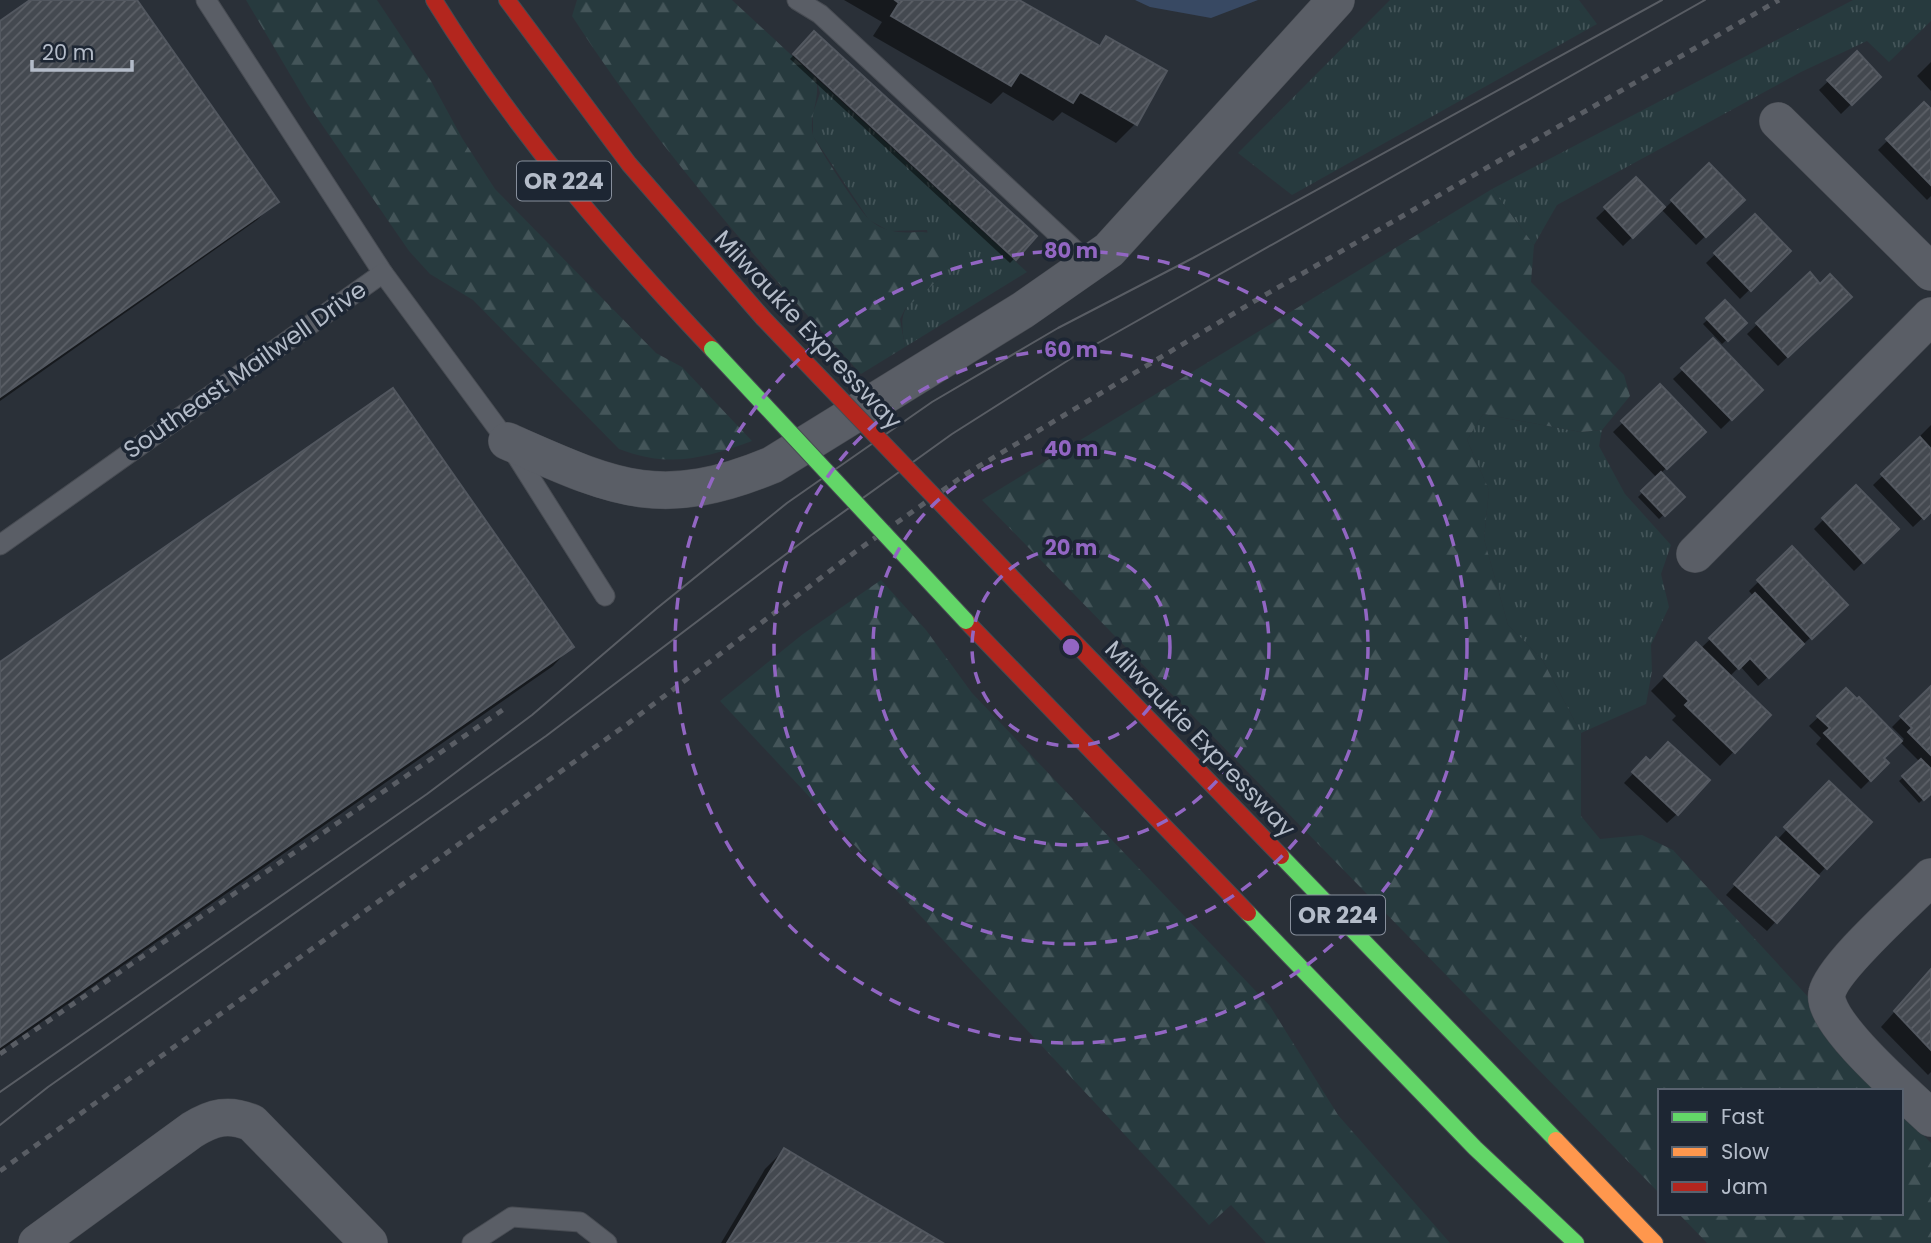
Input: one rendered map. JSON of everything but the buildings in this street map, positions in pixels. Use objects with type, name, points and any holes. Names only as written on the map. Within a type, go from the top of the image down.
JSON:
[{"type":"highway","name":"OR 224","points":[[434,0],[494,89],[545,157],[654,288],[966,621],[1475,1148],[1576,1243]]},
{"type":"highway","name":"Milwaukie Expressway","points":[[507,0],[599,129],[707,257],[763,318],[1655,1243]]},
{"type":"highway","points":[[1475,1148],[1554,1243]]},
{"type":"street","points":[[507,441],[601,481],[658,493],[742,478],[772,465],[1023,310],[1099,257],[1336,0]]},
{"type":"street","points":[[1778,121],[1931,272]]},
{"type":"street","points":[[1695,554],[1931,316]]},
{"type":"street","points":[[1902,1089],[1839,1027],[1826,1002],[1826,993],[1840,970],[1931,877]]},
{"type":"street","points":[[1903,1090],[1931,1118]]},
{"type":"street","points":[[37,1243],[211,1118],[240,1117],[252,1123],[369,1243]]},
{"type":"lane","points":[[206,0],[383,273]]},
{"type":"lane","points":[[797,0],[820,14],[1099,257]]},
{"type":"lane","name":"Southeast Mailwell Drive","points":[[0,545],[383,273],[507,441],[605,596]]},
{"type":"lane","points":[[472,1243],[512,1217],[580,1222],[607,1243]]},
{"type":"green space","points":[[246,0],[377,0],[431,81],[462,138],[495,189],[656,353],[682,367],[752,441],[717,453],[670,460],[619,449],[473,300],[430,274],[409,251],[307,103]]},
{"type":"green space","points":[[577,0],[732,0],[816,78],[813,135],[865,215],[884,229],[930,233],[943,245],[949,258],[938,280],[905,309],[900,319],[905,347],[861,374],[784,289],[672,156],[572,16]]},
{"type":"green space","points":[[1390,0],[1579,0],[1597,24],[1292,195],[1238,153]]},
{"type":"green space","points":[[1853,0],[1931,0],[1931,21],[1889,62],[1867,41],[1801,72],[1557,205],[1534,245],[1492,189]]},
{"type":"green space","points":[[816,78],[1027,272],[905,347],[902,322],[907,307],[938,280],[927,230],[889,231],[869,220],[813,136],[813,113],[820,93]]},
{"type":"green space","points":[[1492,189],[1534,245],[1531,282],[1624,375],[1630,396],[1602,430],[1581,432],[1483,414],[1467,440],[1489,490],[1484,539],[1508,625],[1542,659],[1581,733],[1581,816],[1600,839],[1642,835],[1673,850],[1810,999],[1878,1089],[1658,1089],[1658,1192],[982,500]]},
{"type":"green space","points":[[1483,414],[1581,432],[1602,430],[1599,446],[1625,494],[1671,545],[1661,574],[1669,607],[1651,645],[1652,671],[1646,704],[1581,733],[1542,659],[1508,625],[1484,539],[1489,490],[1467,440]]},
{"type":"green space","points":[[881,580],[926,630],[972,693],[1270,1006],[1338,1115],[1450,1243],[1266,1243],[1231,1205],[1209,1225],[720,701],[803,634]]},
{"type":"green space","points":[[1903,1114],[1931,1143],[1931,1243],[1707,1243],[1680,1215],[1903,1215]]},
{"type":"water","points":[[1135,0],[1258,0],[1211,18],[1150,7]]},
{"type":"tram line","points":[[0,1092],[427,794],[532,715],[656,609],[787,503],[932,402],[1058,328],[1193,258],[1662,0]]},
{"type":"tram line","points":[[0,1125],[48,1087],[546,736],[810,536],[952,434],[1075,356],[1705,0]]},
{"type":"railway","points":[[0,1171],[626,725],[855,552],[966,474],[1258,299],[1779,0]]},
{"type":"railway","points":[[0,1054],[504,709]]},
{"type":"traffic: fast","points":[[712,349],[966,621]]},
{"type":"traffic: fast","points":[[1281,856],[1556,1140]]},
{"type":"traffic: fast","points":[[1248,913],[1475,1148],[1576,1243]]},
{"type":"traffic: slow","points":[[1556,1140],[1655,1243]]},
{"type":"traffic: jam","points":[[434,0],[496,93],[564,182],[712,349]]},
{"type":"traffic: jam","points":[[507,0],[629,164],[763,318]]},
{"type":"traffic: jam","points":[[763,318],[1021,587]]},
{"type":"traffic: jam","points":[[1021,587],[1281,856]]},
{"type":"traffic: jam","points":[[966,621],[1248,913]]}]
